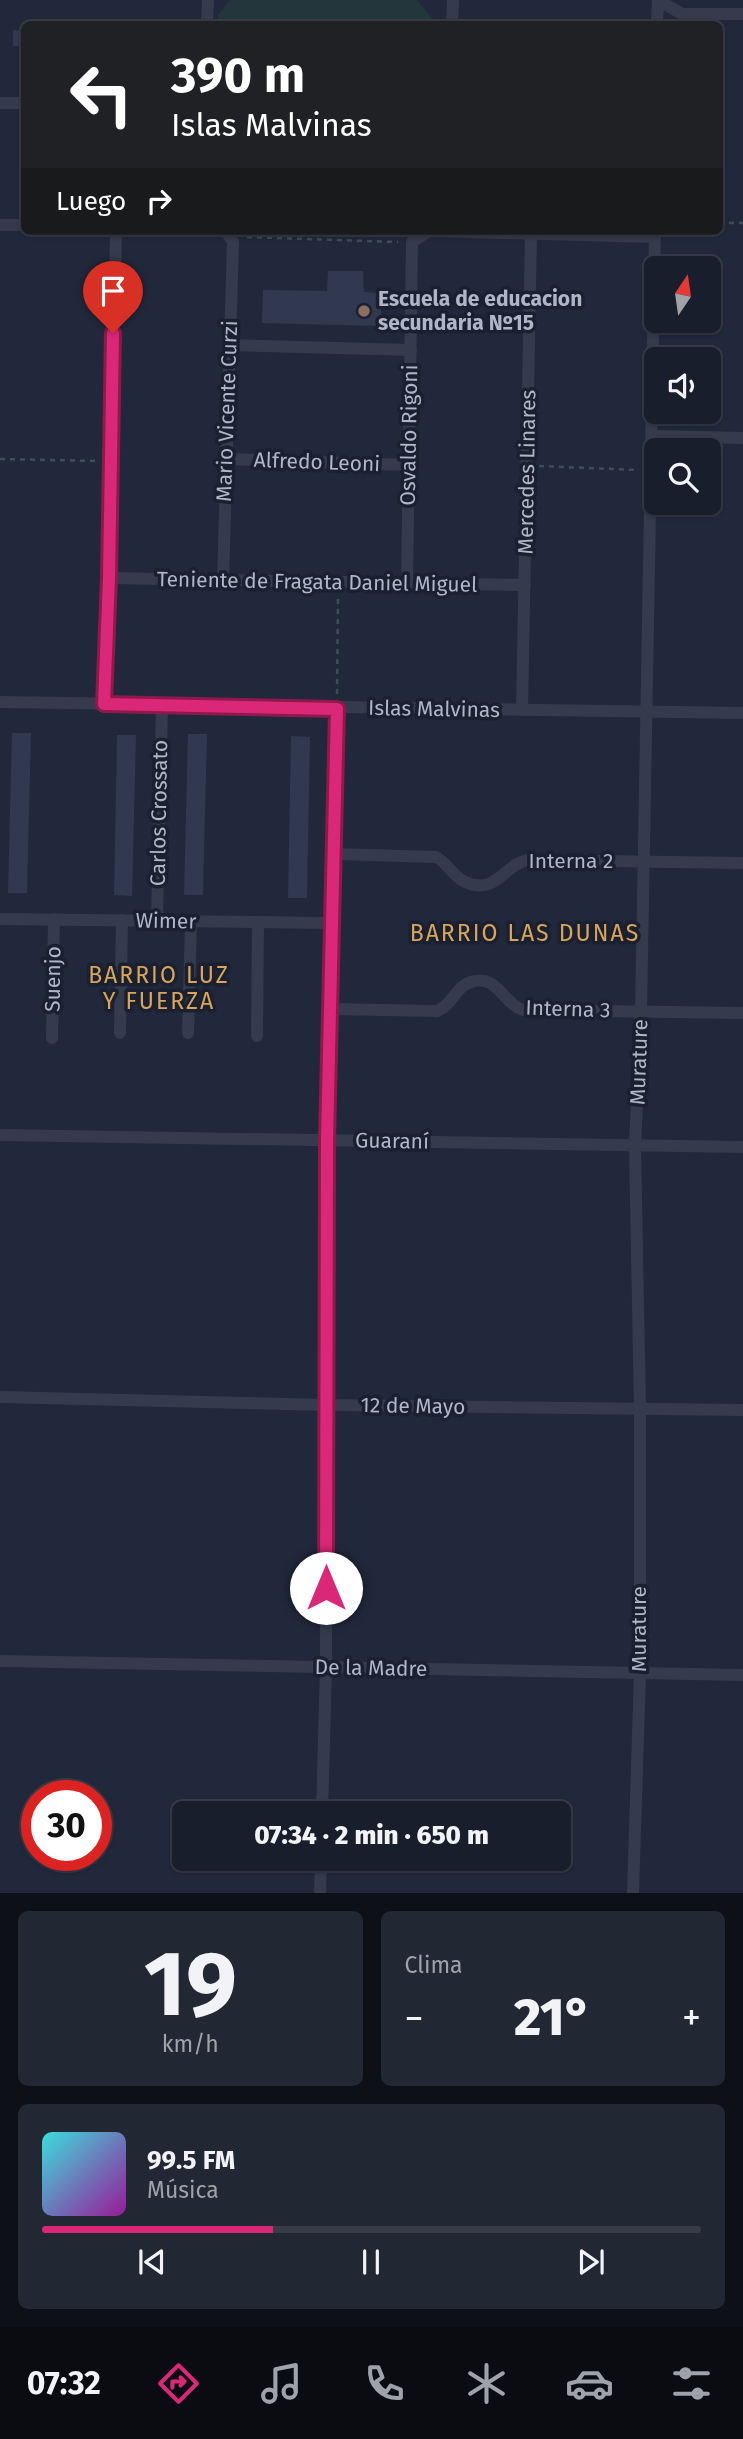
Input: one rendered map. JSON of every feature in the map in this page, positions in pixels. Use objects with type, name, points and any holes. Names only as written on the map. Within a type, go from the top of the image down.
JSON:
[{"type":"street","points":[[207,21],[208,0]]},
{"type":"street","points":[[452,21],[453,0]]},
{"type":"street","points":[[657,21],[658,0],[682,14],[743,14]]},
{"type":"street","points":[[0,103],[21,103]]},
{"type":"street","points":[[0,225],[21,225]]},
{"type":"street","points":[[104,704],[116,235]]},
{"type":"street","points":[[412,244],[424,235]]},
{"type":"street","name":"Mercedes Linares","points":[[522,710],[531,235]]},
{"type":"street","name":"Murature","points":[[652,436],[655,235]]},
{"type":"street","name":"Mario Vicente Curzi","points":[[223,581],[229,237]]},
{"type":"street","name":"Osvaldo Rigoni","points":[[407,582],[412,244]]},
{"type":"street","points":[[229,345],[411,350]]},
{"type":"street","points":[[652,436],[743,438]]},
{"type":"street","name":"Alfredo Leoni","points":[[226,459],[409,465]]},
{"type":"street","name":"Murature","points":[[633,1893],[640,1673],[635,1146],[641,1012],[651,515]]},
{"type":"street","name":"Teniente de Fragata Daniel Miguel","points":[[109,578],[525,586]]},
{"type":"street","name":"Islas Malvinas","points":[[0,702],[743,713]]},
{"type":"street","name":"Carlos Crossato","points":[[157,920],[162,705]]},
{"type":"street","points":[[322,1801],[326,1667],[327,1140],[337,709]]},
{"type":"street","name":"Interna 2","points":[[335,854],[436,857],[460,879],[479,885],[499,880],[513,865],[528,860],[743,863]]},
{"type":"street","name":"Wimer","points":[[0,919],[331,923]]},
{"type":"street","name":"Suenjo","points":[[52,1038],[54,919]]},
{"type":"street","points":[[120,1033],[122,920]]},
{"type":"street","points":[[188,1033],[191,921]]},
{"type":"street","points":[[257,1036],[258,922]]},
{"type":"street","name":"Interna 3","points":[[331,1009],[436,1011],[449,1004],[462,987],[476,981],[488,982],[497,987],[511,1005],[523,1010],[743,1013]]},
{"type":"street","name":"Guaraní","points":[[0,1135],[743,1147]]},
{"type":"street","name":"12 de Mayo","points":[[0,1397],[326,1405],[743,1410]]},
{"type":"street","name":"De la Madre","points":[[0,1661],[743,1675]]},
{"type":"street","points":[[320,1893],[321,1871]]},
{"type":"path","points":[[723,223],[743,223]]},
{"type":"path","points":[[229,237],[412,244]]},
{"type":"path","points":[[0,459],[110,461]]},
{"type":"path","points":[[527,466],[644,470]]},
{"type":"path","points":[[337,709],[339,582]]},
{"type":"shaded area","points":[[230,0],[417,0],[434,21],[218,21],[218,15]]},
{"type":"shaded area","points":[[350,235],[407,235],[405,237]]},
{"type":"building","points":[[13,30],[21,31],[21,46],[13,46]]},
{"type":"building","points":[[328,271],[363,271],[364,292],[381,293],[381,326],[262,323],[263,290],[327,291]]},
{"type":"building","points":[[12,733],[31,733],[27,893],[8,893]]},
{"type":"building","points":[[188,734],[207,734],[203,895],[184,895]]},
{"type":"building","points":[[117,735],[136,735],[132,896],[114,895]]},
{"type":"building","points":[[291,736],[310,737],[307,898],[288,898]]},
{"type":"place","name":"Escuela de educacion secundaria Nº15","points":[[364,311]]},
{"type":"district","name":"BARRIO LAS DUNAS","points":[[525,933]]},
{"type":"district","name":"BARRIO LUZ Y FUERZA","points":[[159,988]]},
{"type":"route","points":[[113,333],[104,704],[337,709],[327,1140],[326,1588]]}]
